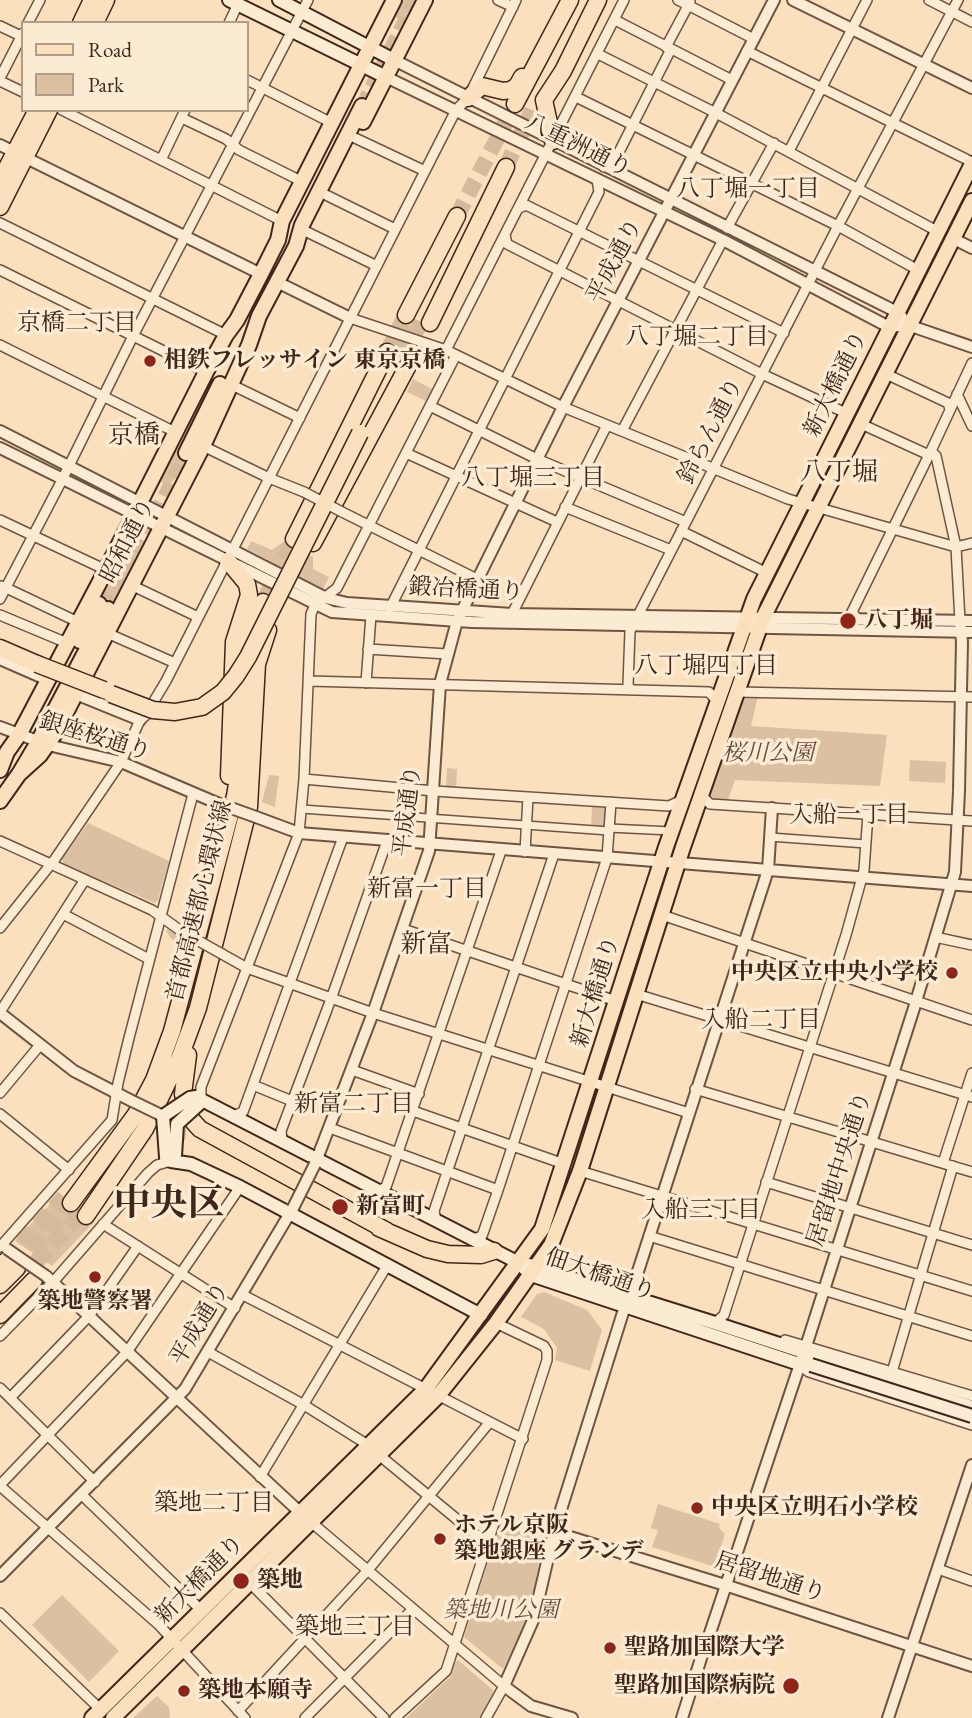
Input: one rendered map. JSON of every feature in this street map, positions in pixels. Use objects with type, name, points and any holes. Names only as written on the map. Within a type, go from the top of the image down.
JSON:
[{"type":"highway","points":[[534,52],[558,0]]},
{"type":"highway","points":[[515,104],[570,0]]},
{"type":"highway","points":[[532,110],[586,0]]},
{"type":"highway","points":[[550,148],[544,100],[563,71],[598,0]]},
{"type":"highway","points":[[82,21],[94,1]]},
{"type":"highway","points":[[94,1],[95,21]]},
{"type":"highway","points":[[468,98],[482,86],[511,90],[517,86],[523,74]]},
{"type":"highway","points":[[0,181],[36,112]]},
{"type":"highway","points":[[0,206],[13,152],[47,112]]},
{"type":"highway","points":[[427,321],[506,167]]},
{"type":"highway","points":[[406,316],[457,216]]},
{"type":"highway","points":[[0,648],[153,710],[175,712],[202,707],[223,692],[248,657],[400,357]]},
{"type":"highway","points":[[294,539],[400,357]]},
{"type":"highway","points":[[310,549],[400,357]]},
{"type":"highway","points":[[205,887],[222,821],[228,783],[234,642],[249,595],[247,584],[231,556]]},
{"type":"highway","name":"首都高速都心環状線","points":[[165,1073],[172,1031],[233,804],[240,770],[247,652],[251,630],[263,602]]},
{"type":"highway","name":"首都高速都心環状線","points":[[76,1207],[108,1185],[145,1129],[165,1073],[198,1008],[243,835],[251,792],[257,664],[262,643],[278,609]]},
{"type":"highway","points":[[165,1073],[188,1017],[237,811]]},
{"type":"highway","name":"首都高速都心環状線","points":[[76,1207],[133,1107],[165,1073],[183,967],[205,887],[223,837]]},
{"type":"highway","points":[[198,1008],[183,1086],[186,1109],[194,1123],[207,1134],[387,1231]]},
{"type":"highway","points":[[181,1126],[427,1249],[448,1254],[481,1255],[494,1251]]},
{"type":"highway","points":[[76,1207],[125,1147]]},
{"type":"highway","points":[[0,1285],[17,1263]]},
{"type":"highway","points":[[0,1300],[17,1263]]},
{"type":"highway","points":[[0,1309],[17,1263]]},
{"type":"highway","points":[[0,1315],[17,1263]]},
{"type":"main road","name":"八重洲通り","points":[[279,0],[305,6],[394,60]]},
{"type":"main road","name":"昭和通り","points":[[278,240],[282,221],[394,0]]},
{"type":"main road","name":"昭和通り","points":[[237,320],[233,338],[181,452],[296,246],[307,232],[425,0]]},
{"type":"main road","name":"八重洲通り","points":[[234,2],[386,77]]},
{"type":"main road","name":"昭和通り","points":[[33,740],[48,680],[206,372],[237,320],[278,240],[293,222],[358,104],[302,225],[296,246]]},
{"type":"main road","name":"新大橋通り","points":[[177,1646],[202,1611],[299,1512],[373,1450],[496,1323],[556,1237],[580,1171],[678,863],[761,624],[817,507],[889,327],[972,163]]},
{"type":"main road","name":"新大橋通り","points":[[431,1393],[481,1315],[542,1229],[671,831],[745,623],[801,503],[884,373],[972,201]]},
{"type":"main road","name":"昭和通り","points":[[0,770],[8,752],[33,740],[76,694],[203,446],[249,345],[259,316]]},
{"type":"main road","name":"昭和通り","points":[[0,801],[19,774],[33,740],[103,606]]},
{"type":"main road","points":[[163,1116],[190,1098],[199,1099],[197,1108],[181,1126],[171,1158]]},
{"type":"main road","name":"佃大橋通り","points":[[199,1099],[534,1271],[972,1407]]},
{"type":"main road","points":[[163,1116],[181,1126]]},
{"type":"main road","points":[[163,1116],[171,1158]]},
{"type":"main road","points":[[171,1158],[191,1164],[291,1210],[481,1315]]},
{"type":"main road","name":"佃大橋通り","points":[[627,1301],[715,1323],[972,1416]]},
{"type":"main road","name":"新大橋通り","points":[[102,1715],[250,1584],[311,1522],[373,1450]]},
{"type":"street","points":[[29,21],[40,0]]},
{"type":"street","points":[[0,928],[51,866],[121,762],[140,720],[145,716],[175,663],[456,110],[468,98],[515,4],[498,0]]},
{"type":"street","points":[[446,350],[624,0]]},
{"type":"street","points":[[678,0],[689,3],[754,38]]},
{"type":"street","name":"平成通り","points":[[0,1576],[178,1398],[243,1295],[317,1161],[373,1013],[430,845],[440,684],[459,616],[563,407],[774,0]]},
{"type":"street","points":[[793,0],[972,88]]},
{"type":"street","points":[[789,151],[867,0]]},
{"type":"street","points":[[929,0],[972,22]]},
{"type":"street","name":"鈴らん通り","points":[[635,621],[838,226],[958,0]]},
{"type":"street","points":[[229,21],[234,2]]},
{"type":"street","points":[[604,167],[615,160],[655,82],[689,3]]},
{"type":"street","points":[[0,598],[3,587],[69,467],[133,336],[305,6]]},
{"type":"street","points":[[615,20],[732,80]]},
{"type":"street","points":[[0,26],[21,35]]},
{"type":"street","points":[[21,37],[0,79],[21,91]]},
{"type":"street","points":[[747,51],[972,163]]},
{"type":"street","points":[[598,54],[774,143],[937,231]]},
{"type":"street","name":"八重洲通り","points":[[394,60],[468,98],[597,179],[723,240],[889,327]]},
{"type":"street","name":"八重洲通り","points":[[386,77],[456,110],[604,167],[897,312],[908,325]]},
{"type":"street","points":[[248,81],[332,123]]},
{"type":"street","points":[[576,97],[838,226],[918,270]]},
{"type":"street","points":[[66,112],[282,221]]},
{"type":"street","points":[[161,160],[183,114],[232,145],[303,182]]},
{"type":"street","points":[[355,138],[425,171]]},
{"type":"street","points":[[727,228],[774,143]]},
{"type":"street","points":[[13,152],[261,274]]},
{"type":"street","points":[[390,607],[599,192],[597,179]]},
{"type":"street","points":[[326,195],[396,229]]},
{"type":"street","points":[[519,208],[526,205],[783,333]]},
{"type":"street","points":[[0,223],[226,335]]},
{"type":"street","points":[[307,232],[377,266]]},
{"type":"street","points":[[505,235],[508,244],[675,330],[854,419],[936,456],[956,547],[966,626]]},
{"type":"street","points":[[954,239],[972,248]]},
{"type":"street","points":[[622,431],[723,240]]},
{"type":"street","points":[[0,270],[206,372]]},
{"type":"street","points":[[277,282],[350,318],[446,350],[563,407],[801,503],[956,547],[972,543]]},
{"type":"street","points":[[889,327],[908,325],[972,347]]},
{"type":"street","points":[[0,345],[175,432]]},
{"type":"street","points":[[199,1099],[201,1087],[299,833],[311,614],[315,605],[337,588],[456,355]]},
{"type":"street","points":[[858,620],[852,612],[972,363]]},
{"type":"street","points":[[884,373],[948,403],[950,409]]},
{"type":"street","points":[[230,384],[300,418]]},
{"type":"street","points":[[957,394],[972,426]]},
{"type":"street","points":[[430,407],[684,526],[767,573]]},
{"type":"street","points":[[512,614],[607,425]]},
{"type":"street","name":"鍛冶橋通り","points":[[0,431],[140,502],[163,522],[231,556],[326,597],[347,603],[459,616],[512,614],[635,621]]},
{"type":"street","points":[[203,446],[304,492],[477,579]]},
{"type":"street","name":"鍛冶橋通り","points":[[0,448],[133,516],[163,522]]},
{"type":"street","points":[[406,453],[557,522]]},
{"type":"street","points":[[565,507],[671,550]]},
{"type":"street","points":[[0,520],[106,570]]},
{"type":"street","name":"鍛冶橋通り","points":[[231,556],[315,605],[332,612],[761,624],[966,626]]},
{"type":"street","points":[[131,585],[198,617]]},
{"type":"street","points":[[3,587],[78,622]]},
{"type":"street","points":[[0,615],[67,643]]},
{"type":"street","points":[[366,682],[371,615]]},
{"type":"street","name":"鍛冶橋通り","points":[[761,624],[858,620],[966,626]]},
{"type":"street","points":[[631,690],[628,685],[629,631],[635,621]]},
{"type":"street","name":"居留地中央通り","points":[[682,1718],[725,1585],[805,1357],[823,1291],[955,872],[967,697],[966,626]]},
{"type":"street","points":[[107,633],[175,663]]},
{"type":"street","points":[[368,649],[447,654]]},
{"type":"street","points":[[0,659],[48,680]]},
{"type":"street","points":[[309,681],[709,692],[717,701]]},
{"type":"street","points":[[738,692],[967,697]]},
{"type":"street","points":[[76,694],[140,720]]},
{"type":"street","name":"銀座桜通り","points":[[0,727],[33,740],[121,762],[193,794],[299,833],[972,886]]},
{"type":"street","points":[[304,779],[611,803],[669,806],[682,800]]},
{"type":"street","points":[[0,1336],[17,1263],[69,1170],[112,1120],[118,1083],[193,794]]},
{"type":"street","points":[[701,795],[710,804],[972,821]]},
{"type":"street","points":[[525,852],[528,797]]},
{"type":"street","points":[[471,1240],[482,1236],[540,1068],[607,858],[611,803]]},
{"type":"street","points":[[302,808],[527,825],[671,831]]},
{"type":"street","points":[[486,1718],[505,1686],[534,1618],[554,1532],[768,870],[772,808]]},
{"type":"street","points":[[715,1323],[724,1315],[834,974],[862,878],[868,814]]},
{"type":"street","points":[[233,1116],[243,1112],[344,837]]},
{"type":"street","points":[[770,837],[866,844]]},
{"type":"street","points":[[0,841],[152,910],[181,931],[247,968],[490,1052],[689,1113]]},
{"type":"street","points":[[282,1140],[281,1130],[387,841]]},
{"type":"street","points":[[378,1191],[386,1187],[501,850]]},
{"type":"street","points":[[436,1221],[435,1211],[554,854]]},
{"type":"street","points":[[84,881],[0,1012],[74,1071],[118,1094],[133,1107],[163,1116]]},
{"type":"street","points":[[63,914],[149,959]]},
{"type":"street","points":[[662,915],[972,1020]]},
{"type":"street","points":[[403,929],[616,1001]]},
{"type":"street","points":[[935,937],[972,945]]},
{"type":"street","points":[[636,994],[968,1096]]},
{"type":"street","points":[[0,1093],[40,1045]]},
{"type":"street","points":[[352,1070],[419,1094]]},
{"type":"street","points":[[943,1163],[968,1096],[972,1073]]},
{"type":"street","points":[[253,1085],[292,1101]]},
{"type":"street","points":[[695,1089],[972,1172]]},
{"type":"street","points":[[413,1111],[564,1164]]},
{"type":"street","points":[[0,1114],[69,1170]]},
{"type":"street","points":[[330,1128],[498,1190]]},
{"type":"street","points":[[17,1263],[103,1224],[152,1168],[171,1158]]},
{"type":"street","points":[[892,1372],[953,1166]]},
{"type":"street","points":[[580,1171],[972,1291]]},
{"type":"street","points":[[766,1182],[972,1245]]},
{"type":"street","points":[[240,1188],[127,1352],[0,1486],[158,1624],[242,1714],[368,1570],[489,1423]]},
{"type":"street","points":[[103,1224],[235,1308]]},
{"type":"street","points":[[649,1236],[972,1336]]},
{"type":"street","points":[[10,1398],[89,1316],[138,1246]]},
{"type":"street","points":[[17,1263],[89,1316],[299,1512],[505,1686],[531,1706],[572,1718]]},
{"type":"street","points":[[260,1477],[388,1264]]},
{"type":"street","points":[[243,1295],[523,1439]]},
{"type":"street","points":[[395,1718],[446,1671],[547,1360],[544,1346],[496,1323]]},
{"type":"street","points":[[208,1352],[304,1405],[373,1450],[487,1544]]},
{"type":"street","points":[[972,1396],[892,1372],[805,1357],[809,1372],[972,1424]]},
{"type":"street","points":[[0,1388],[95,1482]]},
{"type":"street","points":[[888,1718],[972,1465]]},
{"type":"street","points":[[82,1495],[202,1611]]},
{"type":"street","name":"居留地通り","points":[[554,1532],[972,1666]]},
{"type":"street","points":[[938,1569],[972,1581]]},
{"type":"street","points":[[250,1584],[384,1718]]},
{"type":"street","points":[[304,1718],[413,1609]]},
{"type":"street","points":[[0,1612],[102,1715]]},
{"type":"green space","points":[[400,0],[414,0],[404,21],[393,16]]},
{"type":"green space","points":[[413,379],[432,389],[426,401],[407,392]]},
{"type":"green space","points":[[173,449],[189,457],[169,487],[157,480]]},
{"type":"green space","points":[[132,541],[143,547],[113,609],[95,600],[110,585]]},
{"type":"green space","points":[[251,541],[272,550],[283,542],[313,557],[313,569],[329,577],[323,589],[247,549]]},
{"type":"green space","name":"桜川公園","points":[[741,695],[758,696],[751,726],[887,735],[880,786],[735,780],[728,800],[710,799],[708,796]]},
{"type":"green space","points":[[910,760],[946,762],[945,783],[909,781]]},
{"type":"green space","points":[[447,768],[457,769],[456,788],[446,787]]},
{"type":"green space","points":[[269,775],[279,776],[275,807],[262,802]]},
{"type":"green space","points":[[592,807],[605,808],[605,829],[591,828]]},
{"type":"green space","points":[[88,823],[169,861],[155,903],[64,864],[62,859]]},
{"type":"green space","points":[[168,929],[220,959],[214,980],[176,959],[178,947],[166,931]]},
{"type":"green space","points":[[60,1194],[94,1222],[52,1266],[15,1241]]},
{"type":"green space","points":[[544,1292],[587,1310],[602,1330],[590,1371],[555,1360],[557,1348],[544,1329],[521,1317],[537,1294]]},
{"type":"green space","points":[[658,1504],[720,1524],[719,1528],[725,1534],[715,1565],[652,1547],[658,1530],[651,1528]]},
{"type":"green space","name":"築地川公園","points":[[500,1523],[544,1541],[527,1619],[503,1669],[464,1637]]},
{"type":"green space","points":[[62,1595],[119,1651],[89,1682],[32,1625]]},
{"type":"green space","name":"築地川公園","points":[[458,1660],[494,1691],[480,1718],[406,1718],[450,1677],[453,1665]]},
{"type":"green space","points":[[157,1696],[169,1707],[170,1718],[133,1718]]},
{"type":"tunnel","points":[[362,106],[415,0]]},
{"type":"tunnel","points":[[457,216],[515,104]]},
{"type":"tunnel","points":[[506,167],[532,110]]},
{"type":"tunnel","points":[[387,352],[406,315]]},
{"type":"tunnel","points":[[401,357],[423,319]]},
{"type":"tunnel","points":[[108,609],[186,453]]},
{"type":"tunnel","points":[[263,602],[294,539]]},
{"type":"tunnel","points":[[99,604],[119,565]]},
{"type":"tunnel","points":[[135,1138],[160,1130],[186,1132]]},
{"type":"tunnel","points":[[6,1261],[64,1197]]},
{"type":"tunnel","points":[[17,1268],[67,1208]]},
{"type":"tunnel","points":[[36,1262],[82,1213]]},
{"type":"place","name":"相鉄フレッサイン 東京京橋","points":[[150,361]]},
{"type":"place","name":"八丁堀","points":[[848,621]]},
{"type":"place","name":"中央区立中央小学校","points":[[952,973]]},
{"type":"place","name":"新富町","points":[[340,1207]]},
{"type":"place","name":"築地警察署","points":[[95,1277]]},
{"type":"place","name":"中央区立明石小学校","points":[[697,1508]]},
{"type":"place","name":"ホテル京阪 築地銀座 グランデ","points":[[440,1539]]},
{"type":"place","name":"築地","points":[[241,1581]]},
{"type":"place","name":"聖路加国際大学","points":[[610,1648]]},
{"type":"place","name":"聖路加国際病院","points":[[791,1686]]},
{"type":"place","name":"築地本願寺","points":[[184,1691]]},
{"type":"district","name":"八丁堀一丁目","points":[[748,189]]},
{"type":"district","name":"京橋二丁目","points":[[77,323]]},
{"type":"district","name":"八丁堀二丁目","points":[[697,337]]},
{"type":"district","name":"京橋","points":[[134,436]]},
{"type":"district","name":"八丁堀","points":[[839,473]]},
{"type":"district","name":"八丁堀三丁目","points":[[533,478]]},
{"type":"district","name":"八丁堀四丁目","points":[[706,666]]},
{"type":"district","name":"入船一丁目","points":[[849,815]]},
{"type":"district","name":"新富一丁目","points":[[427,889]]},
{"type":"district","name":"新富","points":[[426,945]]},
{"type":"district","name":"入船二丁目","points":[[761,1020]]},
{"type":"district","name":"新富二丁目","points":[[354,1104]]},
{"type":"district","name":"中央区","points":[[169,1205]]},
{"type":"district","name":"入船三丁目","points":[[701,1210]]},
{"type":"district","name":"築地二丁目","points":[[214,1503]]},
{"type":"district","name":"築地三丁目","points":[[355,1627]]}]
